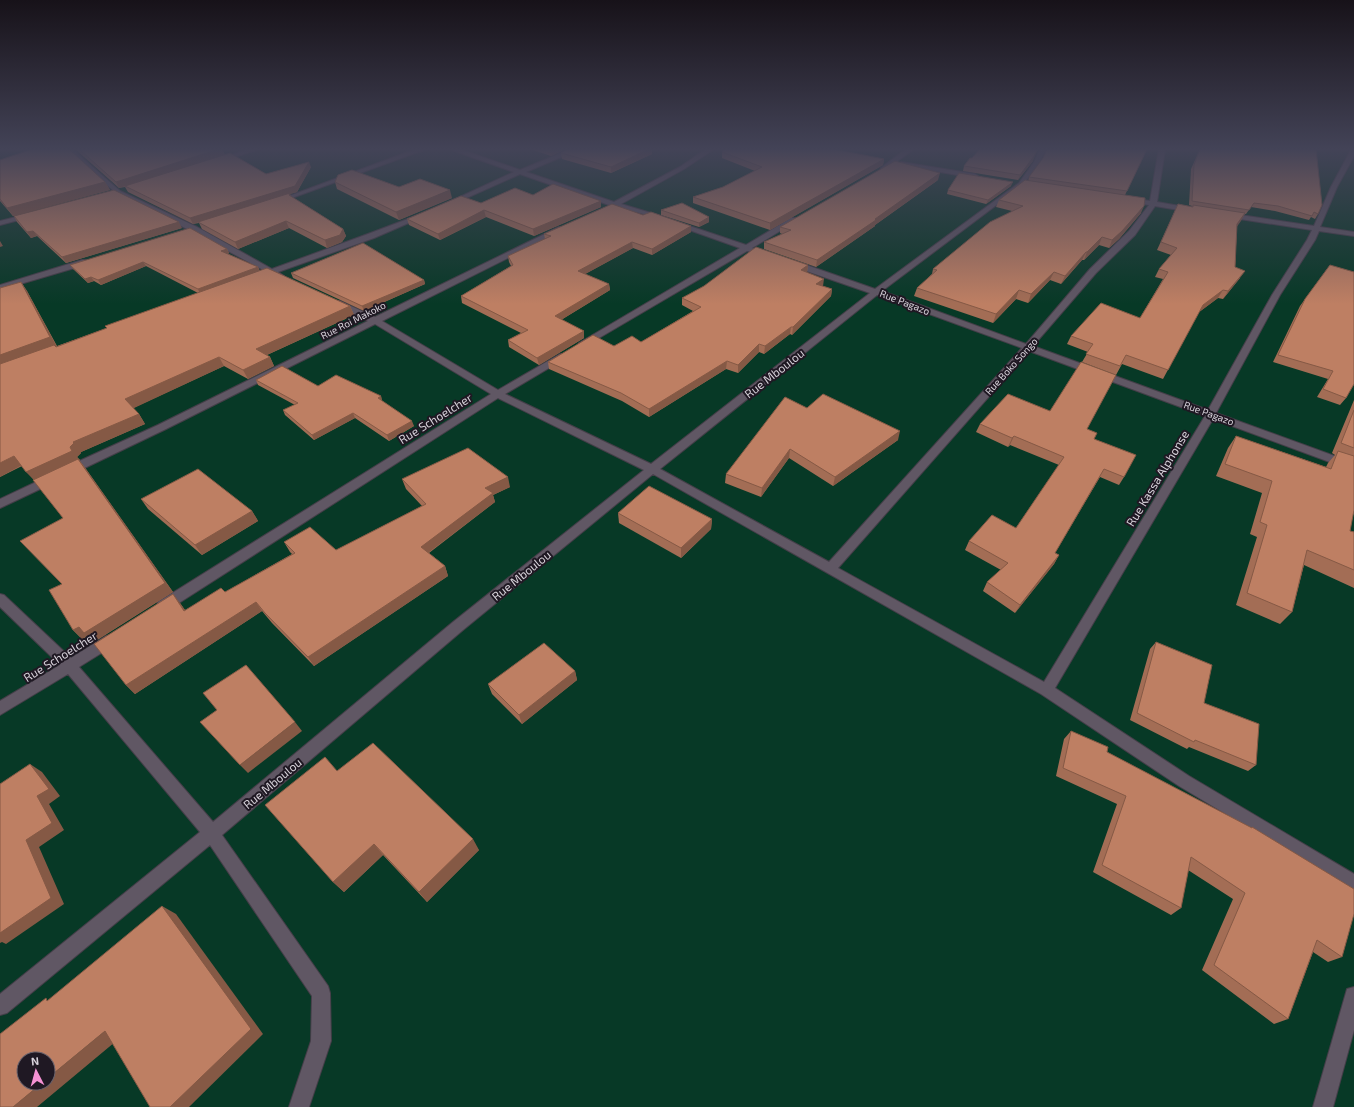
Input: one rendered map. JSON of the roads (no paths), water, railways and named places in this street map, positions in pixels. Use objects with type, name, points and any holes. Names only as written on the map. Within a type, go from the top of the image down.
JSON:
[{"type":"street","points":[[138,201],[198,227],[271,272],[292,282]]},
{"type":"street","points":[[267,205],[279,201]]},
{"type":"street","points":[[444,206],[456,201]]},
{"type":"street","points":[[601,201],[649,214],[763,253]]},
{"type":"street","points":[[601,211],[622,201]]},
{"type":"street","name":"Rue Mboulou","points":[[0,1006],[211,833],[458,626],[652,469],[876,292],[999,201]]},
{"type":"street","points":[[1132,201],[1199,211]]},
{"type":"street","name":"Rue Boko Songo","points":[[831,568],[1027,348],[1093,271],[1132,233],[1152,204],[1153,201]]},
{"type":"street","name":"Rue Kassa Alphonse","points":[[1046,690],[1211,414],[1276,294],[1317,228],[1328,201]]},
{"type":"street","points":[[257,277],[371,236],[430,212]]},
{"type":"street","points":[[0,224],[37,214]]},
{"type":"street","points":[[1222,214],[1354,234]]},
{"type":"street","name":"Rue Schoelcher","points":[[153,613],[498,394],[800,217]]},
{"type":"street","name":"Rue Roi Makoko","points":[[0,504],[162,427],[539,238],[566,226]]},
{"type":"street","points":[[180,233],[198,227]]},
{"type":"street","points":[[0,288],[92,260]]},
{"type":"street","name":"Rue Pagazo","points":[[785,261],[876,292],[1354,467]]},
{"type":"street","points":[[327,298],[376,321],[498,394],[652,469],[831,568],[1046,690],[1184,781],[1354,882]]},
{"type":"street","points":[[0,599],[70,666],[211,833],[321,993],[321,1041],[300,1107]]},
{"type":"street","name":"Rue Schoelcher","points":[[0,710],[120,634]]},
{"type":"street","points":[[1323,1107],[1354,996]]}]
